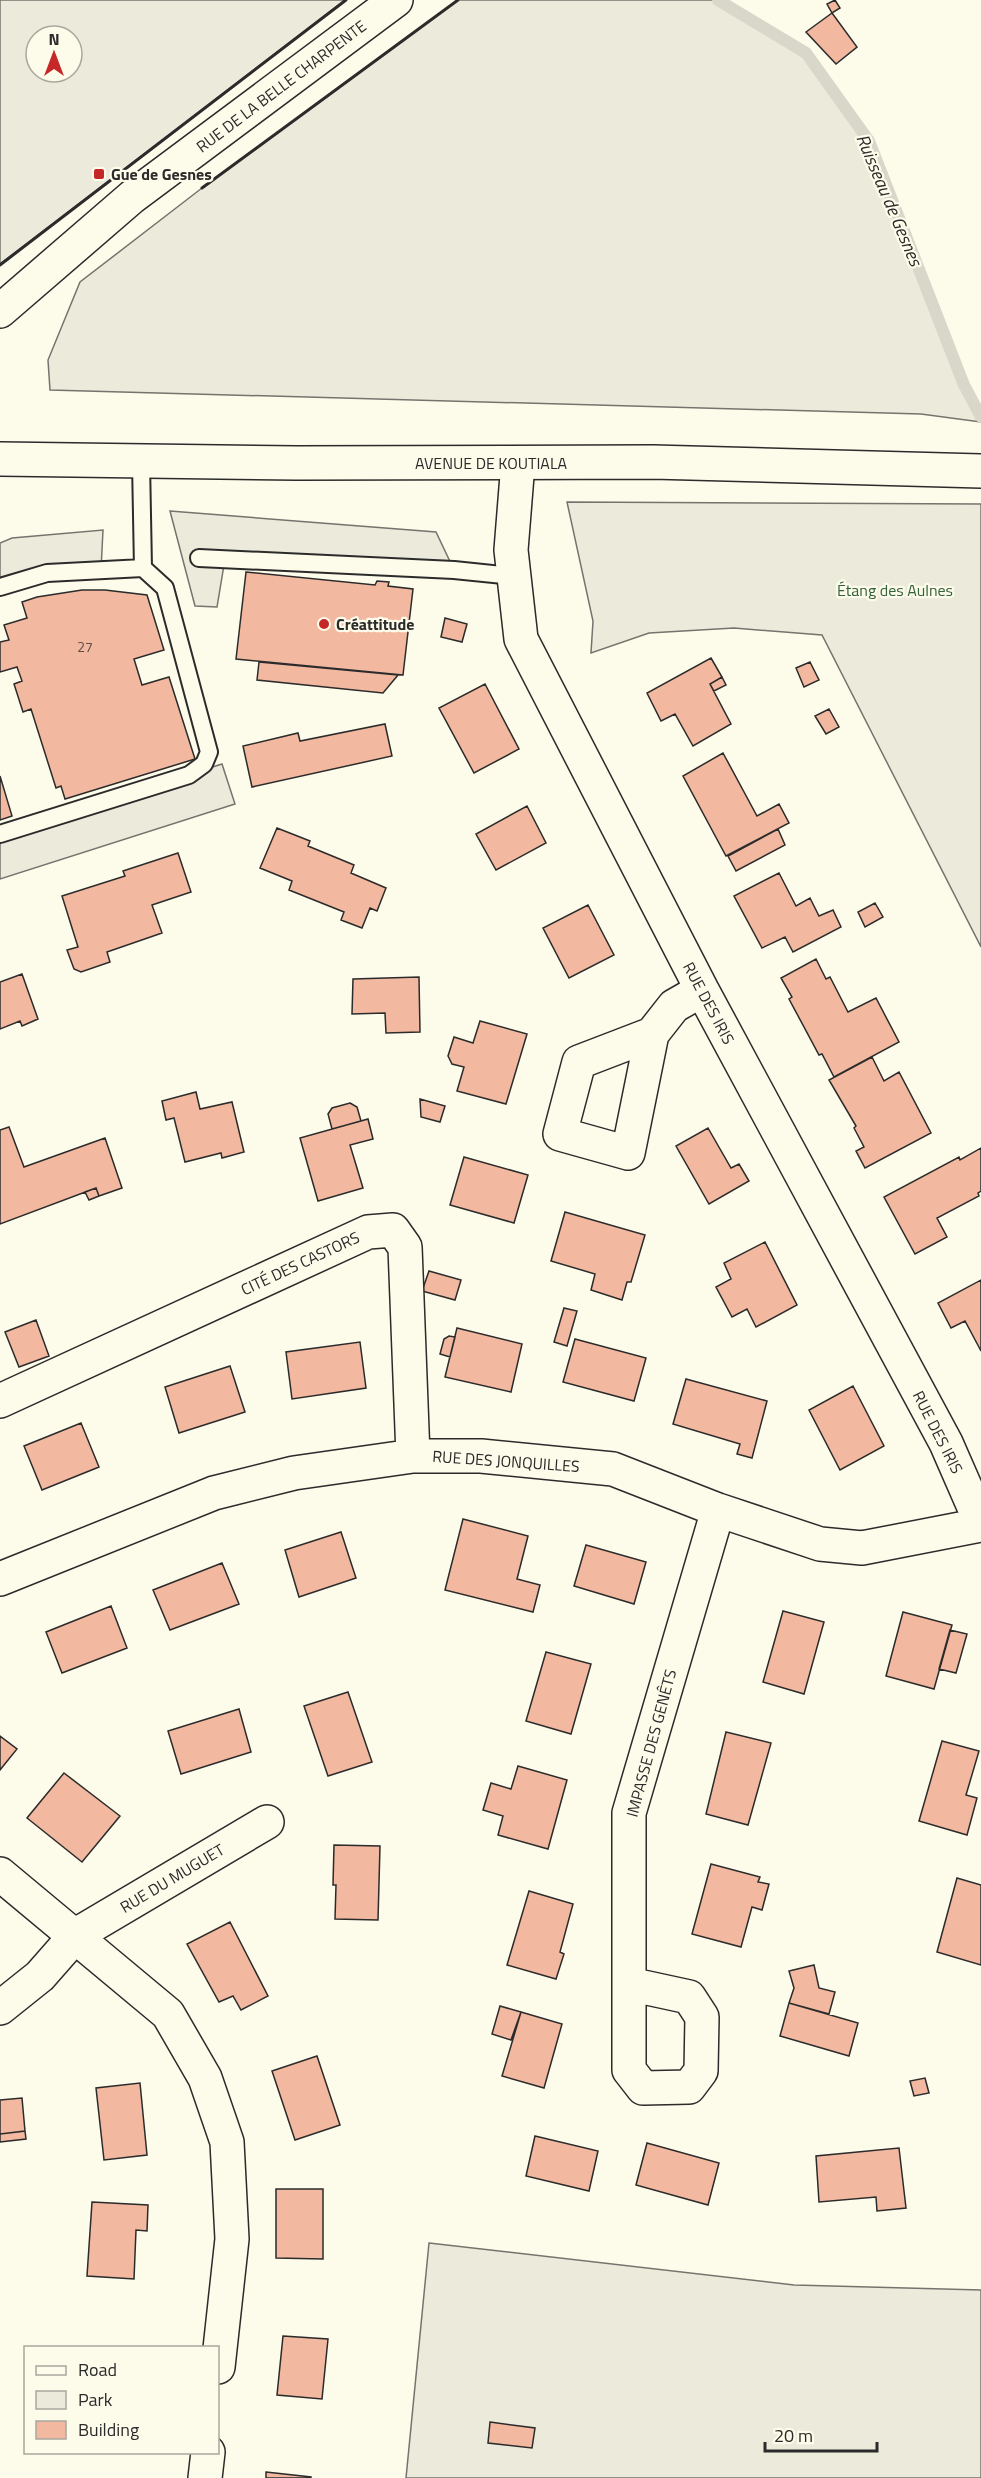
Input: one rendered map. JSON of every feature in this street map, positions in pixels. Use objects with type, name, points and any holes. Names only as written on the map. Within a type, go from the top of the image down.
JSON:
[{"type":"street","name":"RUE DE LA BELLE CHARPENTE","points":[[0,311],[132,197],[396,0]]},
{"type":"street","name":"AVENUE DE KOUTIALA","points":[[0,459],[141,462],[653,462],[981,471]]},
{"type":"street","name":"RUE DES IRIS","points":[[518,463],[511,550],[520,639],[702,990],[946,1443],[981,1524]]},
{"type":"street","points":[[652,1034],[674,1006],[702,990]]},
{"type":"street","name":"CITÉ DES CASTORS","points":[[0,1401],[368,1232],[393,1230],[405,1247],[412,1456]]},
{"type":"street","name":"RUE DES JONQUILLES","points":[[0,1579],[214,1493],[294,1473],[412,1456],[481,1456],[614,1469],[718,1510],[820,1544],[862,1548],[981,1524]]},
{"type":"street","name":"IMPASSE DES GENÊTS","points":[[629,1984],[629,1813],[718,1510]]},
{"type":"street","name":"RUE DU MUGUET","points":[[0,2008],[40,1976],[76,1935],[267,1822]]},
{"type":"street","points":[[0,1874],[168,2014],[205,2078],[227,2142],[232,2239],[219,2358]]},
{"type":"street","points":[[205,2478],[208,2454]]},
{"type":"lane","points":[[141,462],[143,568]]},
{"type":"lane","points":[[199,558],[454,570],[513,576]]},
{"type":"lane","points":[[0,587],[47,573],[143,568],[165,588],[209,752],[204,764],[189,775],[0,834]]},
{"type":"green space","points":[[0,0],[345,0],[0,264]]},
{"type":"green space","points":[[458,0],[718,0],[804,52],[868,139],[981,422],[921,414],[50,390],[48,360],[80,282],[202,188]]},
{"type":"green space","name":"Étang des Aulnes","points":[[567,502],[981,504],[981,947],[822,635],[734,628],[649,633],[591,653],[593,621]]},
{"type":"green space","points":[[429,2243],[794,2285],[981,2290],[981,2478],[406,2478]]},
{"type":"shaded area","points":[[170,511],[436,532],[454,570],[225,559],[217,607],[195,606]]},
{"type":"shaded area","points":[[103,530],[101,570],[0,587],[0,543],[12,538]]},
{"type":"shaded area","points":[[222,764],[235,804],[0,879],[0,834]]},
{"type":"building","points":[[835,0],[840,8],[832,13],[827,4]]},
{"type":"building","points":[[832,13],[857,47],[836,64],[806,32]]},
{"type":"building","name":"Créattitude","points":[[246,572],[375,585],[377,581],[389,582],[388,586],[413,589],[403,675],[236,659]]},
{"type":"building","points":[[82,590],[147,595],[164,650],[134,659],[142,685],[169,677],[195,759],[65,799],[61,786],[56,788],[31,709],[23,712],[14,684],[22,681],[17,667],[0,672],[0,642],[9,640],[4,625],[27,618],[22,602],[37,597]]},
{"type":"building","points":[[445,618],[467,624],[462,642],[441,637]]},
{"type":"building","points":[[711,658],[722,677],[710,684],[731,724],[693,746],[675,714],[661,721],[647,693]]},
{"type":"building","points":[[259,662],[398,675],[383,693],[257,680]]},
{"type":"building","points":[[810,662],[819,680],[804,687],[796,668]]},
{"type":"building","points":[[722,677],[726,685],[714,691],[710,684]]},
{"type":"building","points":[[485,684],[519,749],[474,773],[439,708]]},
{"type":"building","points":[[829,709],[839,727],[826,734],[815,716]]},
{"type":"building","points":[[385,724],[392,756],[252,787],[243,746],[298,733],[300,741]]},
{"type":"building","points":[[723,753],[757,816],[779,804],[789,823],[726,856],[683,776]]},
{"type":"building","points":[[0,776],[12,816],[0,820]]},
{"type":"building","points":[[527,806],[546,843],[496,870],[476,834]]},
{"type":"building","points":[[277,828],[310,841],[308,846],[354,865],[351,873],[386,888],[377,911],[370,908],[362,928],[341,920],[344,912],[289,890],[292,881],[260,868]]},
{"type":"building","points":[[778,829],[785,845],[736,871],[728,856]]},
{"type":"building","points":[[178,853],[191,892],[152,905],[162,933],[107,952],[110,962],[81,972],[74,969],[67,950],[78,947],[62,896],[125,876],[123,871]]},
{"type":"building","points":[[779,873],[796,906],[810,898],[819,916],[833,910],[841,927],[793,952],[785,937],[762,948],[734,896]]},
{"type":"building","points":[[875,903],[883,917],[865,927],[858,912]]},
{"type":"building","points":[[588,905],[614,955],[569,978],[543,928]]},
{"type":"building","points":[[816,959],[826,979],[830,977],[848,1012],[876,998],[899,1042],[834,1077],[822,1054],[819,1055],[789,999],[792,997],[781,978]]},
{"type":"building","points":[[22,974],[38,1019],[22,1026],[20,1021],[0,1029],[0,982]]},
{"type":"building","points":[[419,977],[420,1032],[386,1033],[385,1013],[352,1014],[353,979]]},
{"type":"building","points":[[480,1021],[527,1034],[506,1104],[457,1091],[464,1067],[452,1064],[448,1056],[454,1037],[473,1043]]},
{"type":"building","points":[[872,1057],[884,1081],[899,1072],[931,1133],[865,1168],[856,1151],[864,1147],[854,1128],[856,1126],[829,1080]]},
{"type":"building","points":[[196,1092],[200,1109],[232,1102],[244,1152],[222,1158],[221,1153],[185,1162],[174,1118],[166,1120],[162,1101]]},
{"type":"building","points":[[420,1099],[445,1106],[440,1122],[421,1117]]},
{"type":"building","points":[[350,1103],[357,1107],[361,1121],[332,1129],[328,1114],[332,1108]]},
{"type":"building","points":[[368,1119],[373,1139],[350,1145],[363,1188],[318,1201],[300,1138]]},
{"type":"building","points":[[9,1127],[24,1167],[105,1138],[122,1188],[99,1196],[96,1188],[0,1224],[0,1130]]},
{"type":"building","points":[[708,1128],[731,1168],[739,1164],[749,1181],[709,1204],[676,1146]]},
{"type":"building","points":[[981,1148],[979,1196],[937,1218],[947,1237],[915,1254],[884,1197],[959,1157],[960,1160]]},
{"type":"building","points":[[464,1157],[528,1175],[514,1223],[450,1205]]},
{"type":"building","points":[[96,1188],[99,1196],[89,1200],[85,1192]]},
{"type":"building","points":[[565,1212],[645,1235],[631,1282],[627,1282],[622,1300],[591,1290],[595,1274],[551,1261]]},
{"type":"building","points":[[765,1242],[797,1305],[756,1327],[747,1309],[732,1317],[716,1287],[731,1279],[724,1263]]},
{"type":"building","points":[[429,1271],[461,1280],[455,1300],[422,1291]]},
{"type":"building","points":[[981,1280],[981,1351],[965,1321],[951,1328],[938,1303]]},
{"type":"building","points":[[564,1308],[577,1311],[567,1346],[554,1342]]},
{"type":"building","points":[[36,1320],[49,1356],[19,1367],[5,1332]]},
{"type":"building","points":[[457,1328],[522,1344],[511,1392],[445,1377]]},
{"type":"building","points":[[449,1336],[455,1337],[450,1357],[440,1354],[444,1339]]},
{"type":"building","points":[[575,1339],[646,1358],[634,1401],[563,1382]]},
{"type":"building","points":[[360,1342],[366,1388],[292,1399],[286,1352]]},
{"type":"building","points":[[230,1366],[245,1412],[179,1433],[165,1387]]},
{"type":"building","points":[[686,1379],[767,1401],[752,1458],[737,1454],[740,1444],[673,1424]]},
{"type":"building","points":[[853,1386],[884,1446],[840,1470],[809,1410]]},
{"type":"building","points":[[81,1423],[99,1467],[42,1490],[24,1446]]},
{"type":"building","points":[[463,1519],[528,1536],[517,1579],[540,1585],[533,1612],[445,1590]]},
{"type":"building","points":[[341,1532],[356,1578],[299,1597],[285,1550]]},
{"type":"building","points":[[586,1545],[646,1562],[634,1604],[574,1586]]},
{"type":"building","points":[[222,1563],[239,1604],[170,1630],[153,1590]]},
{"type":"building","points":[[111,1606],[127,1648],[62,1673],[46,1632]]},
{"type":"building","points":[[783,1611],[824,1622],[804,1694],[763,1682]]},
{"type":"building","points":[[903,1612],[952,1625],[934,1689],[886,1676]]},
{"type":"building","points":[[950,1630],[967,1634],[956,1673],[939,1669]]},
{"type":"building","points":[[546,1652],[591,1664],[571,1734],[526,1721]]},
{"type":"building","points":[[348,1692],[372,1762],[328,1776],[304,1706]]},
{"type":"building","points":[[239,1709],[251,1752],[181,1774],[168,1731]]},
{"type":"building","points":[[726,1732],[771,1743],[748,1825],[706,1814]]},
{"type":"building","points":[[0,1736],[17,1749],[0,1770]]},
{"type":"building","points":[[942,1741],[979,1751],[966,1795],[977,1798],[967,1835],[919,1821]]},
{"type":"building","points":[[518,1766],[567,1780],[548,1849],[498,1835],[503,1816],[483,1810],[491,1783],[511,1789]]},
{"type":"building","points":[[64,1773],[120,1816],[82,1862],[27,1818]]},
{"type":"building","points":[[334,1845],[380,1846],[378,1920],[335,1919]]},
{"type":"building","points":[[711,1864],[760,1877],[758,1882],[769,1884],[762,1910],[752,1907],[741,1947],[692,1934]]},
{"type":"building","points":[[957,1878],[981,1885],[981,1965],[937,1952]]},
{"type":"building","points":[[529,1891],[573,1904],[560,1952],[564,1954],[556,1979],[507,1965]]},
{"type":"building","points":[[230,1922],[268,1996],[241,2010],[233,1996],[219,2002],[187,1944]]},
{"type":"building","points":[[814,1965],[819,1988],[835,1992],[829,2014],[789,2003],[794,1988],[789,1971]]},
{"type":"building","points":[[789,2003],[858,2023],[849,2056],[780,2036]]},
{"type":"building","points":[[500,2006],[521,2012],[511,2040],[492,2034]]},
{"type":"building","points":[[521,2012],[562,2024],[544,2088],[502,2076]]},
{"type":"building","points":[[317,2056],[340,2125],[295,2140],[272,2071]]},
{"type":"building","points":[[925,2078],[929,2093],[914,2096],[910,2081]]},
{"type":"building","points":[[140,2083],[147,2155],[104,2160],[96,2088]]},
{"type":"building","points":[[22,2098],[25,2131],[0,2134],[0,2100]]},
{"type":"building","points":[[25,2131],[26,2139],[0,2142],[0,2134]]},
{"type":"building","points":[[535,2136],[598,2151],[589,2191],[526,2176]]},
{"type":"building","points":[[647,2143],[719,2163],[708,2205],[636,2185]]},
{"type":"building","points":[[899,2148],[906,2208],[877,2211],[876,2197],[819,2202],[816,2156]]},
{"type":"building","points":[[276,2189],[323,2189],[323,2259],[276,2258]]},
{"type":"building","points":[[92,2202],[148,2205],[147,2231],[136,2230],[134,2279],[87,2276]]},
{"type":"building","points":[[283,2336],[328,2339],[322,2399],[277,2395]]},
{"type":"building","points":[[490,2422],[535,2428],[532,2448],[488,2443]]},
{"type":"building","points":[[266,2472],[311,2477],[311,2478],[266,2478]]},
{"type":"waterway","name":"Ruisseau de Gesnes","points":[[718,0],[806,53],[869,141],[964,385],[981,417]]},
{"type":"wall","points":[[0,265],[346,0]]},
{"type":"wall","points":[[202,188],[458,0]]},
{"type":"place","name":"Gue de Gesnes","points":[[99,174]]},
{"type":"place","name":"Créattitude","points":[[324,624]]}]
